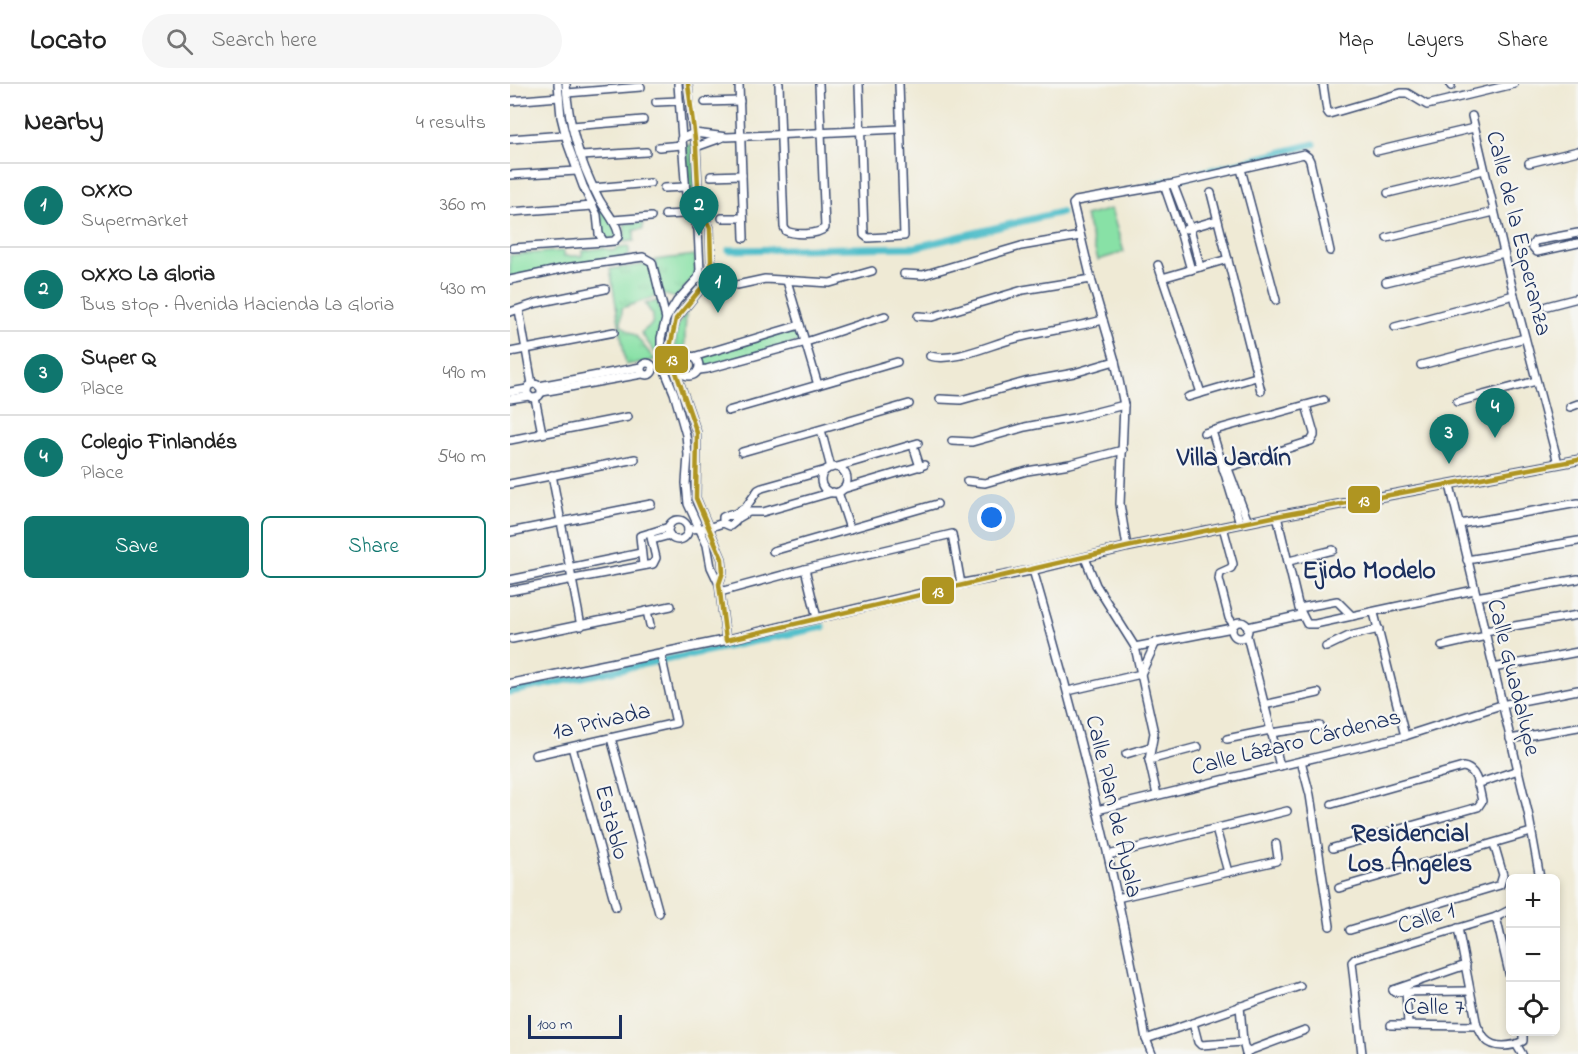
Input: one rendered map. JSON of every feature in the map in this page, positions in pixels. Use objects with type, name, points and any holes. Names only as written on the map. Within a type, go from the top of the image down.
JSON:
[{"type":"main road","points":[[510,684],[661,655],[1127,547],[1277,516],[1578,460]]},
{"type":"street","points":[[558,84],[568,146],[593,206],[599,222],[599,234],[604,242]]},
{"type":"street","points":[[513,248],[614,241],[618,237],[618,227],[605,211],[593,188],[576,143],[566,84]]},
{"type":"street","points":[[678,84],[685,187],[689,214],[698,229],[700,270],[698,278],[677,301],[666,319],[661,338],[663,363],[686,435],[690,510],[707,545],[711,567],[720,588],[726,640]]},
{"type":"street","points":[[688,84],[696,147],[699,206],[710,228],[710,269],[703,286],[676,319],[670,342],[672,361],[678,372],[697,433],[696,498],[722,559],[723,572],[720,588]]},
{"type":"street","points":[[739,84],[744,238]]},
{"type":"street","points":[[779,84],[786,231],[791,233],[824,230],[819,84]]},
{"type":"street","points":[[859,84],[864,235],[868,238],[903,236],[899,84]]},
{"type":"street","points":[[1323,84],[1329,114],[1401,93],[1407,93],[1427,105],[1514,84]]},
{"type":"street","points":[[567,93],[641,87]]},
{"type":"street","points":[[510,101],[559,97]]},
{"type":"street","points":[[656,102],[679,101]]},
{"type":"street","points":[[705,102],[740,101]]},
{"type":"street","name":"Calle de la Esperanza","points":[[1472,116],[1514,295],[1558,464]]},
{"type":"street","points":[[572,126],[643,120]]},
{"type":"street","points":[[1377,151],[1474,128]]},
{"type":"street","points":[[659,147],[681,142],[694,133],[741,136],[900,129]]},
{"type":"street","points":[[510,139],[565,135]]},
{"type":"street","points":[[696,147],[727,136]]},
{"type":"street","points":[[568,146],[576,143]]},
{"type":"street","points":[[1529,163],[1578,151]]},
{"type":"street","points":[[581,156],[646,152]]},
{"type":"street","points":[[1127,547],[1121,512],[1124,405],[1115,361],[1091,279],[1073,204],[1076,201],[1173,184],[1301,155],[1308,157],[1330,251]]},
{"type":"street","points":[[1241,169],[1276,300]]},
{"type":"street","points":[[1388,193],[1484,170]]},
{"type":"street","points":[[510,175],[577,171]]},
{"type":"street","points":[[711,176],[742,175]]},
{"type":"street","points":[[593,188],[650,183]]},
{"type":"street","points":[[1173,184],[1190,228],[1200,267]]},
{"type":"street","points":[[1164,185],[1191,270]]},
{"type":"street","points":[[664,188],[685,187]]},
{"type":"street","points":[[1211,193],[1261,391]]},
{"type":"street","points":[[510,212],[593,206]]},
{"type":"street","points":[[1387,238],[1494,212]]},
{"type":"street","points":[[664,215],[701,213]]},
{"type":"street","points":[[613,220],[651,217]]},
{"type":"street","points":[[722,218],[743,218]]},
{"type":"street","points":[[1180,231],[1218,220]]},
{"type":"street","points":[[1578,233],[1535,242],[1532,246],[1537,252],[1578,243]]},
{"type":"street","points":[[904,274],[923,275],[1021,246],[1080,236]]},
{"type":"street","points":[[1386,282],[1504,253]]},
{"type":"street","points":[[510,280],[571,267],[643,257],[652,262],[666,319]]},
{"type":"street","points":[[1162,278],[1228,259]]},
{"type":"street","points":[[1158,265],[1201,393]]},
{"type":"street","points":[[737,285],[760,279],[830,283],[872,271]]},
{"type":"street","points":[[918,316],[932,317],[1023,290],[1091,279]]},
{"type":"street","points":[[787,280],[818,385]]},
{"type":"street","points":[[510,312],[537,303],[604,289]]},
{"type":"street","points":[[1395,327],[1514,295]]},
{"type":"street","points":[[1547,306],[1578,298]]},
{"type":"street","points":[[519,310],[542,434]]},
{"type":"street","points":[[510,393],[534,391],[642,370],[646,363],[653,368],[689,376],[699,370],[806,342],[885,316]]},
{"type":"street","points":[[930,356],[946,358],[1019,337],[1103,320]]},
{"type":"street","points":[[642,370],[649,376],[653,368],[663,363],[688,356],[693,357],[800,325]]},
{"type":"street","points":[[510,351],[614,332]]},
{"type":"street","points":[[1420,365],[1525,338]]},
{"type":"street","points":[[693,357],[699,362],[699,370]]},
{"type":"street","points":[[678,372],[682,359]]},
{"type":"street","points":[[940,399],[961,400],[1115,361]]},
{"type":"street","points":[[728,411],[897,362]]},
{"type":"street","points":[[1188,397],[1257,377]]},
{"type":"street","points":[[1457,402],[1536,381]]},
{"type":"street","points":[[510,399],[534,391]]},
{"type":"street","points":[[1244,523],[1226,468],[1208,432],[1324,400]]},
{"type":"street","points":[[742,452],[909,404]]},
{"type":"street","points":[[952,441],[972,442],[1025,427],[1124,405]]},
{"type":"street","points":[[1226,468],[1311,441],[1314,433],[1306,405]]},
{"type":"street","points":[[510,440],[628,417]]},
{"type":"street","points":[[821,430],[831,468]]},
{"type":"street","points":[[688,529],[708,528],[723,523],[730,526],[734,524],[734,518],[747,510],[758,490],[762,488],[915,444],[922,466],[763,512],[747,510]]},
{"type":"street","points":[[967,481],[985,483],[1027,471],[1070,464],[1123,450]]},
{"type":"street","points":[[510,484],[634,459]]},
{"type":"street","points":[[831,468],[842,470],[847,479],[838,491],[824,488],[822,483],[823,474],[831,468]]},
{"type":"street","points":[[552,475],[581,626]]},
{"type":"street","name":"Calle Guadalupe","points":[[1450,485],[1518,770],[1539,874]]},
{"type":"street","points":[[838,491],[849,529]]},
{"type":"street","points":[[1460,524],[1578,503]]},
{"type":"street","points":[[510,532],[651,504]]},
{"type":"street","points":[[773,551],[937,504]]},
{"type":"street","points":[[1277,516],[1300,611],[1307,624],[1475,594],[1578,579]]},
{"type":"street","points":[[643,565],[640,537],[669,531],[678,520],[685,523],[688,529],[686,537],[675,540],[669,531]]},
{"type":"street","points":[[1223,527],[1233,564],[1231,568],[1220,573],[1219,579],[1233,627],[1233,635],[1236,638],[1247,636]]},
{"type":"street","points":[[720,588],[952,534],[961,584]]},
{"type":"street","points":[[510,591],[656,562],[651,536]]},
{"type":"street","points":[[1467,560],[1578,541]]},
{"type":"street","points":[[1289,561],[1333,550]]},
{"type":"street","points":[[510,580],[641,553]]},
{"type":"street","points":[[1085,558],[1096,585],[1135,647],[1154,733],[1149,760],[1157,795]]},
{"type":"street","points":[[805,569],[817,618]]},
{"type":"street","name":"Calle Plan de Ayala","points":[[1033,570],[1068,691],[1098,810],[1146,1039],[1152,1054]]},
{"type":"street","points":[[1135,647],[1233,627],[1240,622],[1248,627],[1337,601],[1352,616]]},
{"type":"street","points":[[512,639],[671,606]]},
{"type":"street","points":[[647,611],[650,626]]},
{"type":"street","points":[[1374,613],[1405,736]]},
{"type":"street","points":[[1442,646],[1486,634],[1578,615]]},
{"type":"street","points":[[1248,627],[1247,636],[1280,766]]},
{"type":"street","points":[[1326,647],[1349,636],[1379,629]]},
{"type":"street","points":[[1141,674],[1156,642]]},
{"type":"street","points":[[1493,668],[1578,652]]},
{"type":"street","name":"1a Privada","points":[[535,755],[676,723],[661,655]]},
{"type":"street","points":[[1068,691],[1141,674]]},
{"type":"street","name":"Calle Lázaro Cárdenas","points":[[1098,810],[1405,736],[1501,705],[1578,690]]},
{"type":"street","points":[[1264,705],[1318,693]]},
{"type":"street","points":[[1227,740],[1271,731],[1320,726]]},
{"type":"street","points":[[1510,739],[1578,728]]},
{"type":"street","points":[[611,738],[659,913]]},
{"type":"street","name":"Establo","points":[[572,747],[616,907]]},
{"type":"street","points":[[1126,754],[1150,747]]},
{"type":"street","points":[[1149,760],[1198,747]]},
{"type":"street","points":[[1301,761],[1310,795],[1330,926]]},
{"type":"street","points":[[1332,804],[1463,767],[1474,772],[1482,801],[1478,807],[1333,848]]},
{"type":"street","points":[[1477,784],[1518,770]]},
{"type":"street","points":[[1108,855],[1287,811]]},
{"type":"street","points":[[1216,830],[1228,872]]},
{"type":"street","points":[[1339,888],[1531,832]]},
{"type":"street","points":[[1117,898],[1276,861],[1278,858],[1275,844]]},
{"type":"street","points":[[1350,930],[1500,885],[1503,875],[1494,844]]},
{"type":"street","name":"Calle 1","points":[[1362,1054],[1352,962],[1355,959],[1506,912]]},
{"type":"street","points":[[1496,916],[1506,960]]},
{"type":"street","points":[[1458,928],[1477,1026],[1486,1040],[1495,1045],[1516,1044],[1523,1041],[1523,1036]]},
{"type":"street","points":[[1466,965],[1393,990],[1469,991]]},
{"type":"street","points":[[1146,1039],[1300,986]]},
{"type":"street","points":[[1406,991],[1408,1024]]},
{"type":"street","points":[[1240,1006],[1241,1042],[1246,1053],[1305,1030]]},
{"type":"street","points":[[1193,1023],[1198,1042],[1201,1044],[1241,1042]]},
{"type":"street","name":"Calle 7","points":[[1391,1025],[1477,1026]]},
{"type":"street","points":[[1516,1044],[1522,1054]]},
{"type":"green space","points":[[693,144],[698,210],[690,211],[685,145]]},
{"type":"green space","points":[[574,146],[614,226],[617,237],[606,240],[602,235],[602,218],[571,147]]},
{"type":"green space","points":[[1111,209],[1124,252],[1098,260],[1085,216]]},
{"type":"green space","points":[[643,222],[643,229],[634,230],[634,241],[623,242],[624,224]]},
{"type":"green space","points":[[629,247],[629,256],[510,277],[510,255],[564,251],[564,256],[582,256],[582,251],[603,248],[613,251]]},
{"type":"green space","points":[[695,255],[696,275],[676,298],[662,294],[655,260]]},
{"type":"green space","points":[[651,264],[657,296],[622,308],[621,325],[636,336],[655,360],[626,365],[610,269]]},
{"type":"green space","points":[[658,301],[663,320],[659,358],[641,333],[652,324],[653,315],[645,304]]},
{"type":"green space","points":[[686,312],[686,355],[674,358],[677,328]]},
{"type":"green space","points":[[797,328],[802,341],[701,368],[697,357]]},
{"type":"waterway","points":[[1156,184],[1314,144]]},
{"type":"waterway","points":[[729,250],[916,247],[1061,212]]},
{"type":"waterway","points":[[510,692],[823,627]]},
{"type":"transit line","name":"13","points":[[688,84],[696,147],[699,206],[710,228],[711,262],[703,286],[676,319],[669,352],[697,433],[696,498],[722,559],[723,572],[719,584],[726,640]]},
{"type":"transit line","name":"13","points":[[726,640],[1127,547],[1277,516],[1578,460]]},
{"type":"place","name":"OXXO La Gloria","points":[[699,236]]},
{"type":"place","name":"OXXO","points":[[718,313]]},
{"type":"place","name":"Colegio Finlandés","points":[[1495,438]]},
{"type":"place","name":"Super Q","points":[[1449,464]]},
{"type":"district","name":"Villa Jardín","points":[[1234,456]]},
{"type":"district","name":"Ejido Modelo","points":[[1369,569]]},
{"type":"district","name":"Residencial Los Ángeles","points":[[1410,847]]}]
